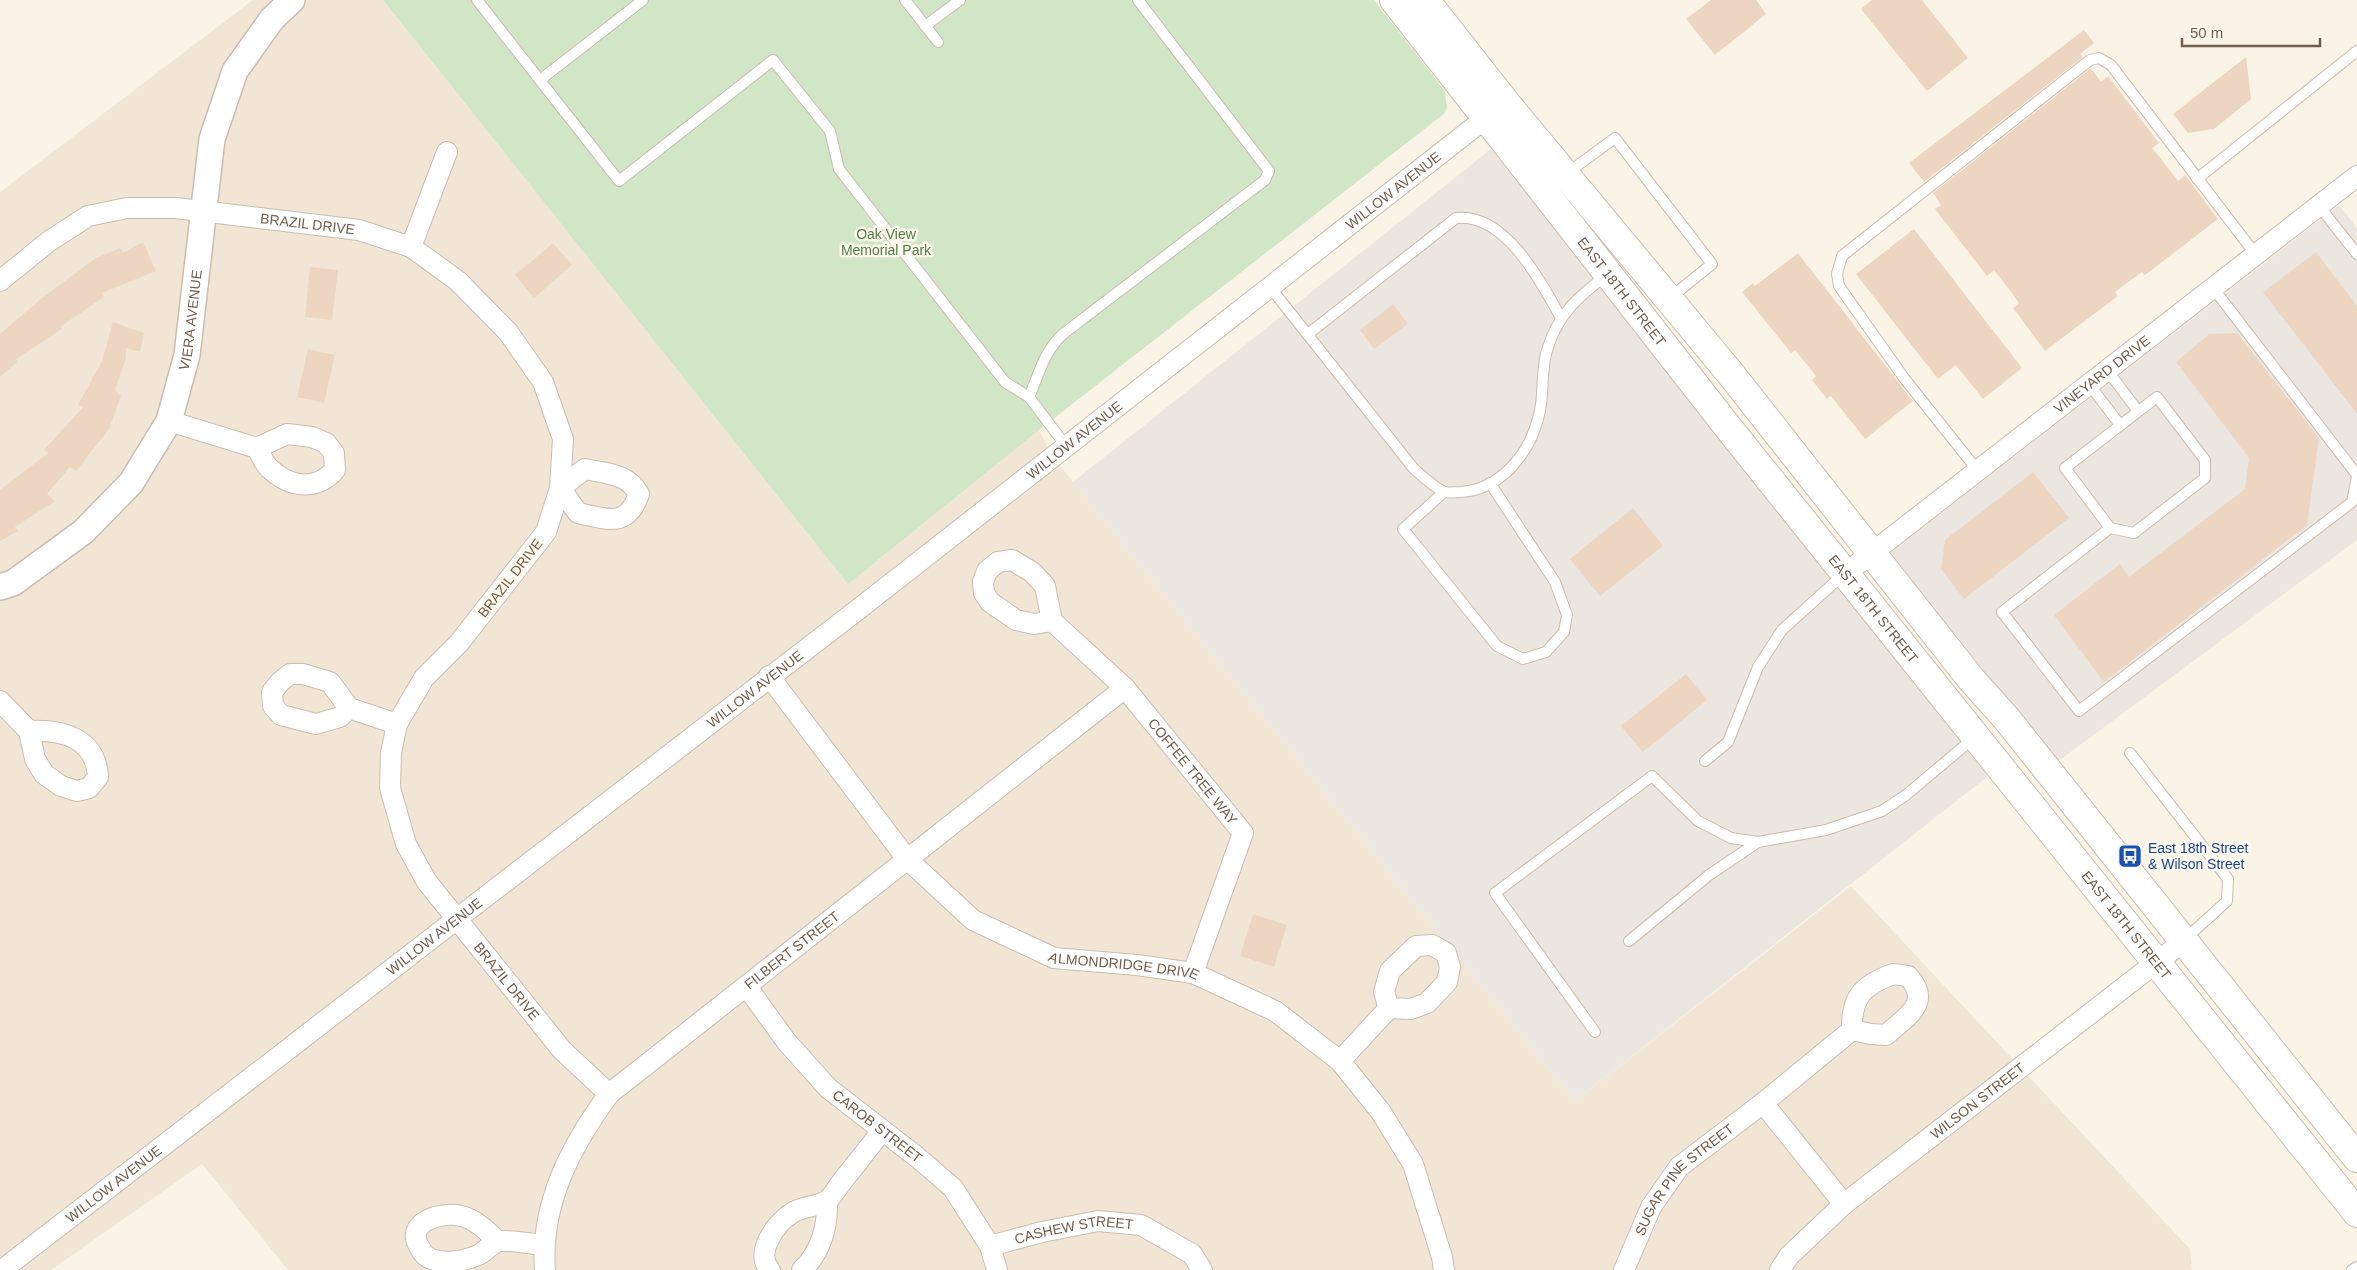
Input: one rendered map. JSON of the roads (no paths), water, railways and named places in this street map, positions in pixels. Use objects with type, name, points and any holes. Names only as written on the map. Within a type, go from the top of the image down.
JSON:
[{"type":"main road","name":"EAST 18TH STREET","points":[[1394,0],[1496,110],[1565,174],[1669,299],[1872,552],[1971,679],[2006,718],[2357,1158]]},
{"type":"main road","name":"EAST 18TH STREET","points":[[1428,1],[1496,110],[1608,274],[1727,426],[2357,1213]]},
{"type":"street","name":"VIERA AVENUE","points":[[0,588],[13,583],[83,532],[131,483],[169,421],[187,355],[212,139],[234,71],[272,20],[292,0]]},
{"type":"street","name":"WILLOW AVENUE","points":[[2,1270],[458,919],[1496,110]]},
{"type":"street","points":[[411,247],[447,152]]},
{"type":"street","name":"VINEYARD DRIVE","points":[[1846,573],[2357,176]]},
{"type":"street","name":"BRAZIL DRIVE","points":[[0,282],[48,242],[88,216],[127,208],[176,208],[359,230],[411,247],[458,281],[508,332],[543,382],[563,439],[560,488],[546,532],[459,643],[424,678],[397,724],[391,753],[390,788],[406,844],[427,882],[562,1050],[609,1094]]},
{"type":"street","points":[[169,421],[257,448]]},
{"type":"street","points":[[1052,621],[1125,688]]},
{"type":"street","name":"ALMONDRIDGE DRIVE","points":[[769,676],[908,859],[973,920],[1054,958],[1137,965],[1193,973],[1275,1011],[1340,1061],[1381,1112],[1413,1164],[1442,1257],[1444,1270]]},
{"type":"street","name":"FILBERT STREET","points":[[545,1270],[543,1245],[558,1178],[588,1123],[609,1094],[748,987],[1125,688]]},
{"type":"street","name":"COFFEE TREE WAY","points":[[1125,688],[1243,833],[1193,973]]},
{"type":"street","points":[[0,701],[29,731]]},
{"type":"street","points":[[349,708],[397,724]]},
{"type":"street","name":"WILSON STREET","points":[[1780,1270],[1789,1256],[1844,1204],[2184,941]]},
{"type":"street","name":"CAROB STREET","points":[[748,987],[786,1041],[828,1088],[917,1157],[953,1188],[990,1246],[996,1270]]},
{"type":"street","points":[[1340,1061],[1389,1008]]},
{"type":"street","name":"SUGAR PINE STREET","points":[[1624,1270],[1651,1207],[1679,1167],[1852,1030]]},
{"type":"street","points":[[1762,1103],[1844,1204]]},
{"type":"street","points":[[770,1270],[766,1266],[764,1257],[766,1244],[782,1222],[792,1213],[827,1201],[882,1131]]},
{"type":"street","points":[[802,1270],[823,1239],[827,1221],[827,1201]]},
{"type":"street","name":"CASHEW STREET","points":[[990,1246],[1042,1232],[1098,1221],[1141,1225],[1192,1254],[1202,1270]]},
{"type":"street","points":[[498,1242],[543,1245]]},
{"type":"lane","points":[[477,0],[619,181],[773,60],[830,131],[838,169],[1005,382],[1029,397],[1066,446]]},
{"type":"lane","points":[[540,80],[643,0]]},
{"type":"lane","points":[[905,0],[938,42]]},
{"type":"lane","points":[[926,26],[960,0]]},
{"type":"lane","points":[[1029,397],[1045,356],[1052,344],[1265,180],[1269,171],[1138,0]]},
{"type":"lane","points":[[2197,180],[2357,51]]},
{"type":"lane","points":[[1978,471],[1904,378],[1839,286],[1836,274],[1842,256],[2090,60],[2099,58],[2111,65],[2256,255]]},
{"type":"lane","points":[[1565,174],[1615,138],[1712,264],[1669,299]]},
{"type":"lane","points":[[2319,206],[2357,254]]},
{"type":"lane","points":[[1308,334],[1456,218],[1466,216],[1480,220],[1503,236],[1522,254],[1538,275],[1560,318]]},
{"type":"lane","points":[[1270,287],[1414,469],[1444,492],[1474,491],[1505,474],[1529,446],[1540,414],[1542,375],[1547,348],[1560,318],[1576,298],[1608,274]]},
{"type":"lane","points":[[2110,528],[2002,612],[2079,711],[2352,502],[2357,476],[2213,288]]},
{"type":"lane","points":[[2107,370],[2138,411]]},
{"type":"lane","points":[[2089,384],[2120,425]]},
{"type":"lane","points":[[2157,397],[2205,460],[2205,478],[2134,533],[2110,528],[2065,468],[2138,411],[2157,397]]},
{"type":"lane","points":[[1444,492],[1403,529],[1497,646],[1523,659],[1546,652],[1564,632],[1567,615],[1555,582],[1490,483]]},
{"type":"lane","points":[[1705,761],[1728,742],[1758,667],[1782,630],[1846,573]]},
{"type":"lane","points":[[1595,1032],[1495,893],[1652,776],[1698,821],[1731,838],[1758,842],[1826,830],[1882,811],[1906,795],[1975,736]]},
{"type":"lane","points":[[2130,753],[2228,879],[2229,888],[2226,901],[2184,941]]},
{"type":"lane","points":[[1629,941],[1709,875],[1758,842]]},
{"type":"lane","points":[[2352,1270],[2357,1267]]},
{"type":"place","name":"East 18th Street & Wilson Street","points":[[2130,856]]},
{"type":"park label","name":"Oak View Memorial Park","points":[[886,242]]}]
